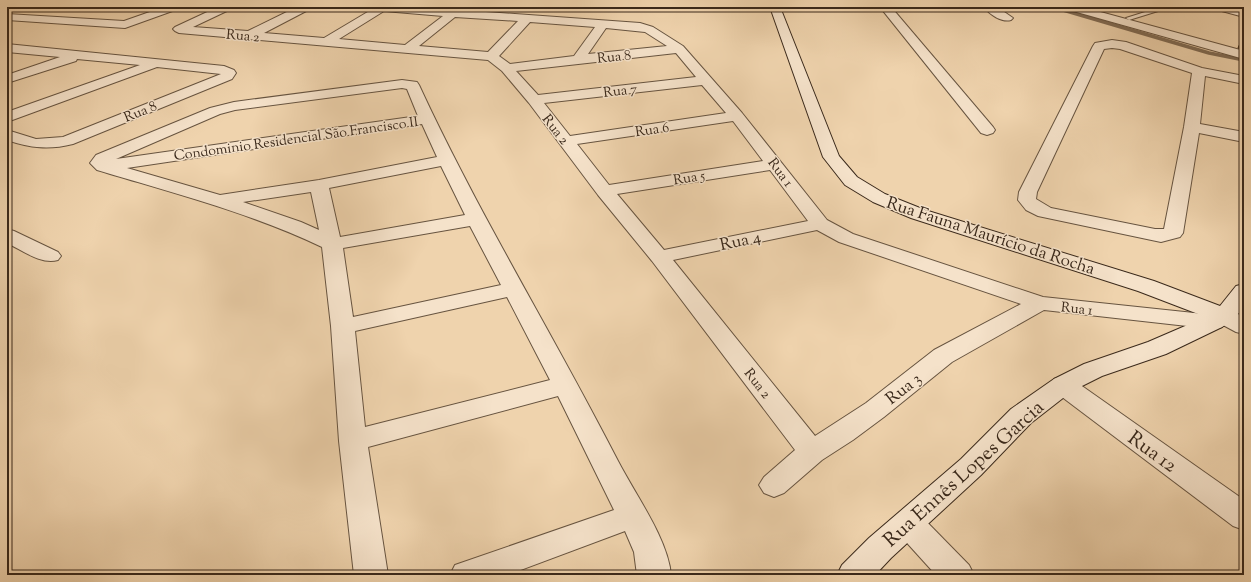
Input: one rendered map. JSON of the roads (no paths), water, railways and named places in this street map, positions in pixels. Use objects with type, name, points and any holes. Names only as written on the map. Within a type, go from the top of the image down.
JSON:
[{"type":"street","points":[[7,17],[125,25],[174,7]]},
{"type":"street","name":"Rua 2","points":[[227,7],[179,29],[491,56],[507,68],[534,100],[604,191],[659,257],[812,452]]},
{"type":"street","points":[[250,35],[306,7]]},
{"type":"street","name":"Rua 1","points":[[373,7],[640,26],[649,29],[679,49],[707,80],[775,164],[820,224],[846,238],[1040,304],[1227,322]]},
{"type":"street","points":[[648,7],[658,7]]},
{"type":"street","name":"Rua Fauna Maurício da Rocha","points":[[774,7],[831,157],[851,181],[879,198],[918,214],[1146,286],[1227,322]]},
{"type":"street","points":[[885,7],[987,130]]},
{"type":"street","points":[[989,7],[1007,18]]},
{"type":"street","points":[[1070,7],[1244,55]]},
{"type":"street","points":[[326,42],[381,8]]},
{"type":"street","points":[[407,49],[453,13]]},
{"type":"street","points":[[491,56],[528,18]]},
{"type":"street","points":[[577,60],[604,24]]},
{"type":"street","points":[[1199,71],[1192,127],[1173,233],[1162,236],[1155,235],[1045,212],[1027,200],[1028,192],[1099,46],[1112,44],[1129,47],[1199,71],[1244,80]]},
{"type":"street","points":[[7,48],[158,63]]},
{"type":"street","name":"Rua 8","points":[[507,68],[549,62],[679,49]]},
{"type":"street","points":[[7,79],[78,56]]},
{"type":"street","name":"Rua 8","points":[[491,56],[549,62]]},
{"type":"street","points":[[7,116],[158,63]]},
{"type":"street","name":"Rua 8","points":[[7,135],[36,145],[53,144],[67,140],[227,76],[229,73],[224,70],[158,63]]},
{"type":"street","name":"Rua 7","points":[[534,100],[707,80]]},
{"type":"street","name":"Condominio Residencial São Francisco II","points":[[332,244],[294,226],[220,201],[103,166],[99,163],[102,159],[111,155],[216,111],[234,106],[323,93],[407,84],[412,85],[426,119],[448,160],[476,219],[566,385],[650,550],[654,563],[654,575]]},
{"type":"street","name":"Rua 6","points":[[566,141],[737,116]]},
{"type":"street","name":"Condominio Residencial São Francisco II","points":[[103,166],[426,119]]},
{"type":"street","points":[[1192,127],[1244,137]]},
{"type":"street","name":"Condominio Residencial São Francisco II","points":[[154,182],[166,157]]},
{"type":"street","name":"Condominio Residencial São Francisco II","points":[[220,201],[319,185],[448,160]]},
{"type":"street","name":"Rua 5","points":[[604,191],[775,164]]},
{"type":"street","points":[[319,185],[332,244],[343,326],[354,441],[370,575]]},
{"type":"street","points":[[332,244],[476,219]]},
{"type":"street","name":"Rua 4","points":[[659,257],[820,224]]},
{"type":"street","points":[[7,235],[51,256]]},
{"type":"street","points":[[343,326],[514,290]]},
{"type":"street","name":"Rua Ennês Lopes Garcia","points":[[854,575],[880,548],[971,468],[1020,416],[1063,385],[1093,370],[1227,322],[1244,291]]},
{"type":"street","name":"Rua 3","points":[[774,485],[812,452],[843,433],[875,410],[943,356],[1040,304]]},
{"type":"street","points":[[354,441],[566,385]]},
{"type":"street","name":"Rua 12","points":[[1063,385],[1244,517]]},
{"type":"street","points":[[467,575],[632,516]]},
{"type":"street","points":[[909,524],[957,575]]},
{"type":"lane","points":[[1129,18],[1168,7]]},
{"type":"lane","points":[[1210,7],[1244,15]]},
{"type":"waterway","points":[[1053,7],[1209,53],[1244,60]]}]
